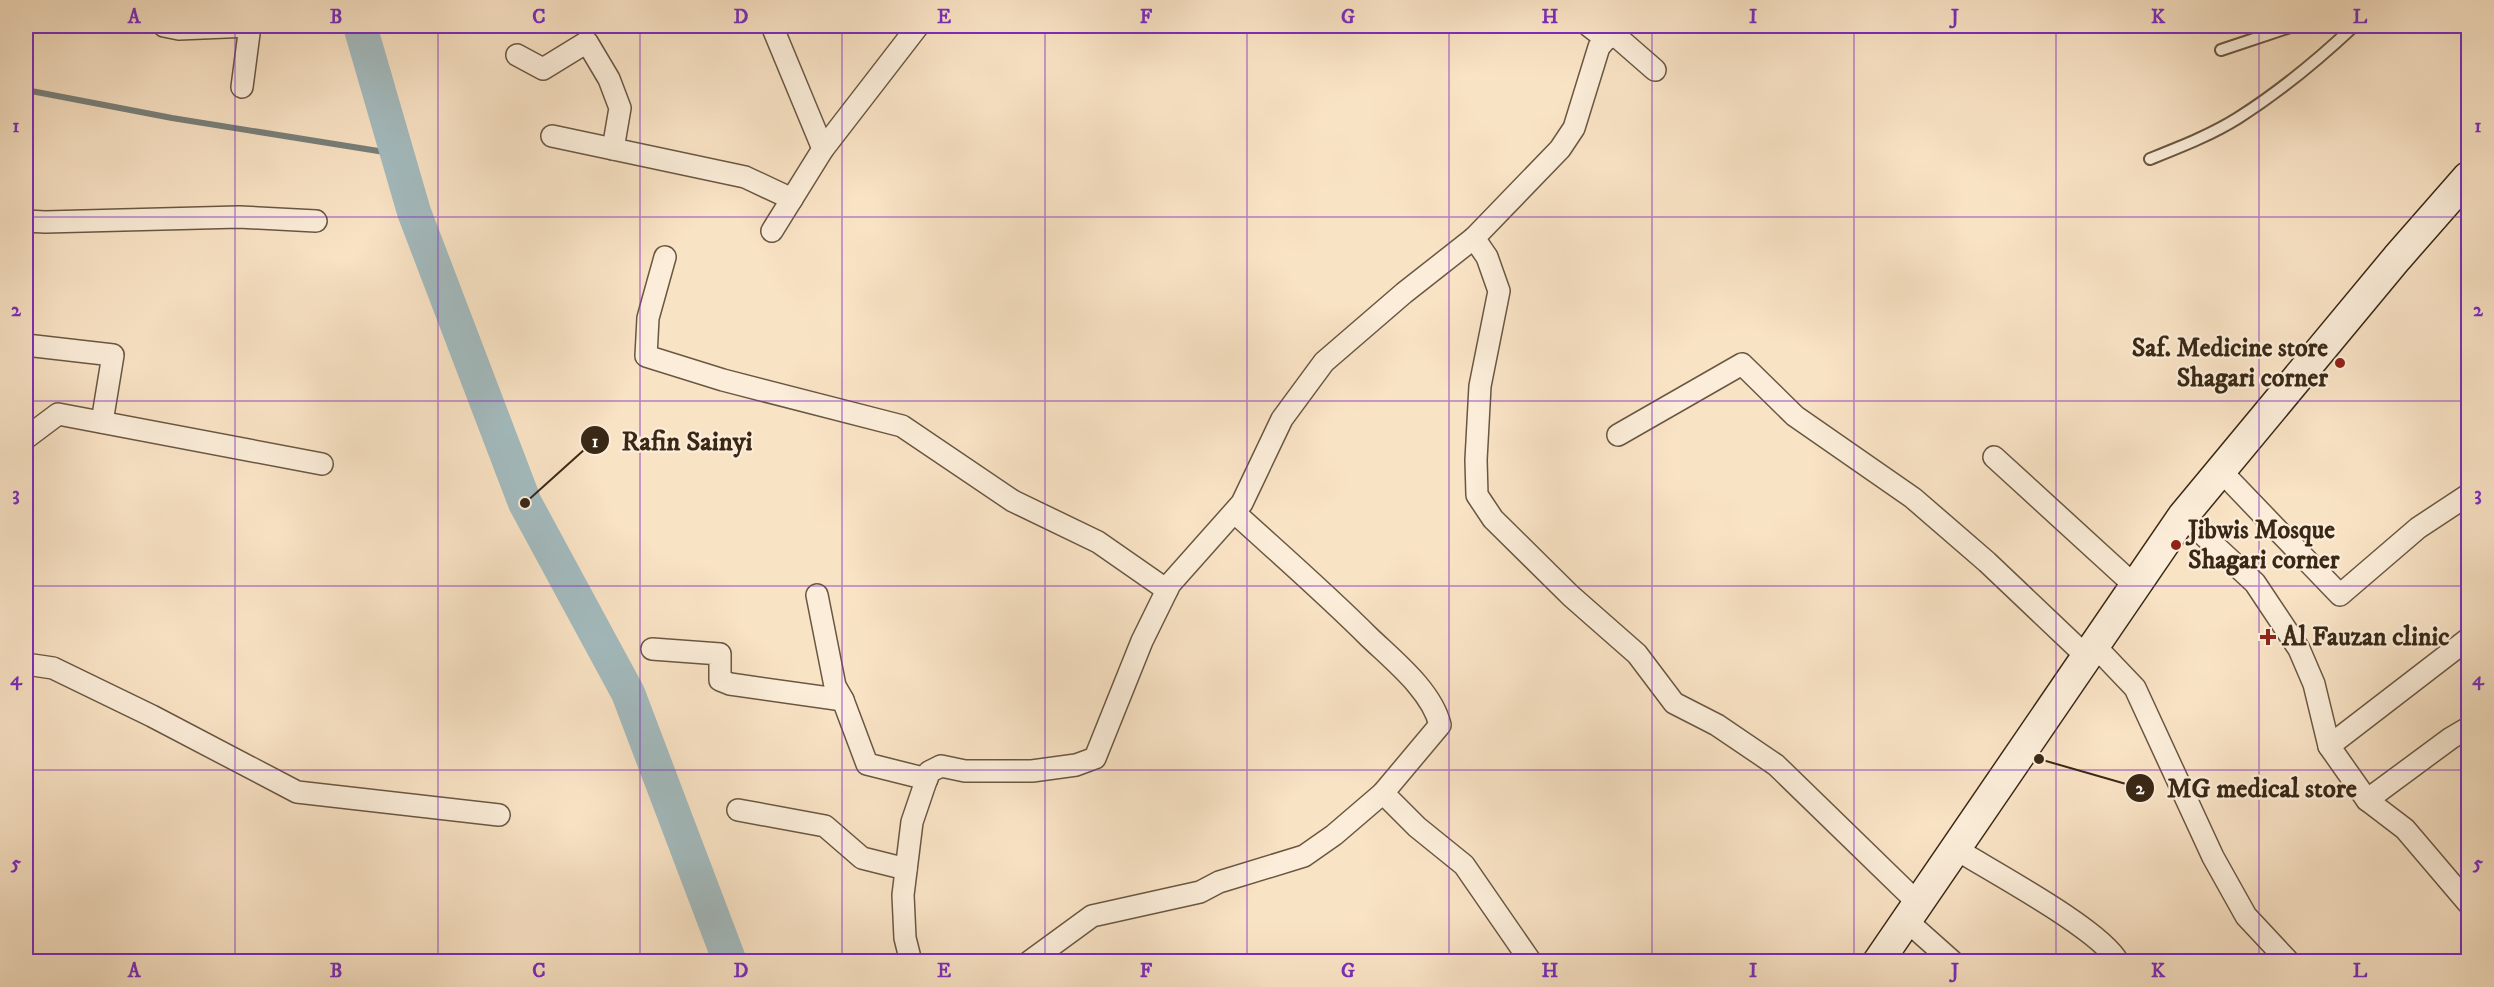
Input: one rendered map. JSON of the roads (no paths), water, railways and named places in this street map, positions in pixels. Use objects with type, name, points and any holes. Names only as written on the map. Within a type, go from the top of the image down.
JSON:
[{"type":"street","points":[[164,26],[179,29],[250,26],[242,87]]},
{"type":"street","points":[[772,26],[823,149]]},
{"type":"street","points":[[772,231],[823,149],[918,26]]},
{"type":"street","points":[[1589,26],[1606,39]]},
{"type":"street","points":[[911,962],[904,938],[903,895],[912,822],[929,772],[940,766],[965,771],[1032,771],[1076,765],[1095,758],[1142,641],[1170,584],[1242,503],[1282,419],[1324,362],[1386,308],[1474,238],[1560,149],[1574,128],[1599,47],[1606,39],[1616,36],[1655,70]]},
{"type":"street","points":[[517,55],[543,69],[587,42],[609,79],[620,108],[613,150]]},
{"type":"street","points":[[552,136],[745,177],[792,199]]},
{"type":"street","points":[[1878,962],[2183,516],[2397,258],[2469,177]]},
{"type":"street","points":[[26,221],[238,217],[316,221]]},
{"type":"street","points":[[1474,238],[1487,257],[1499,291],[1480,386],[1476,460],[1477,495],[1493,519],[1571,596],[1637,654],[1674,703],[1717,725],[1776,765],[1913,913],[1953,962]]},
{"type":"street","points":[[665,257],[648,318],[646,356],[723,380],[902,426],[1013,501],[1098,542],[1167,590]]},
{"type":"street","points":[[26,345],[113,355],[102,422]]},
{"type":"street","points":[[1618,435],[1742,364],[1795,416],[1913,498],[2135,688],[2213,857],[2246,916],[2289,962]]},
{"type":"street","points":[[26,438],[58,414],[321,464]]},
{"type":"street","points":[[1994,457],[2134,585]]},
{"type":"street","points":[[2220,470],[2340,595],[2418,528],[2469,495]]},
{"type":"street","points":[[1029,962],[1092,916],[1200,892],[1219,882],[1304,856],[1334,835],[1383,793],[1440,725],[1437,713],[1413,679],[1336,604],[1235,513]]},
{"type":"street","points":[[2183,516],[2255,584],[2299,649],[2314,684],[2330,746],[2367,800],[2405,829],[2469,903]]},
{"type":"street","points":[[818,595],[835,686],[843,700],[867,764],[927,778]]},
{"type":"street","points":[[2330,746],[2469,639]]},
{"type":"street","points":[[652,649],[720,654],[720,680],[730,684],[843,700]]},
{"type":"street","points":[[26,664],[52,668],[152,716],[297,792],[499,815]]},
{"type":"street","points":[[2367,800],[2451,738],[2469,728]]},
{"type":"street","points":[[1383,793],[1417,827],[1464,865],[1531,962]]},
{"type":"street","points":[[738,810],[825,826],[862,858],[906,869]]},
{"type":"street","points":[[1956,849],[2087,930],[2114,954],[2118,962]]},
{"type":"lane","points":[[2221,50],[2293,26]]},
{"type":"lane","points":[[2150,159],[2190,143],[2238,118],[2318,57],[2354,26]]},
{"type":"waterway","points":[[360,26],[414,212],[525,503],[628,693],[730,962]]},
{"type":"waterway","points":[[26,90],[172,118],[397,154]]},
{"type":"place","name":"Saf. Medicine store Shagari corner","points":[[2340,363]]},
{"type":"place","name":"Rafin Sainyi","points":[[525,503]]},
{"type":"place","name":"Jibwis Mosque Shagari corner","points":[[2176,545]]},
{"type":"place","name":"Al Fauzan clinic","points":[[2268,637]]},
{"type":"place","name":"MG medical store","points":[[2039,759]]}]
